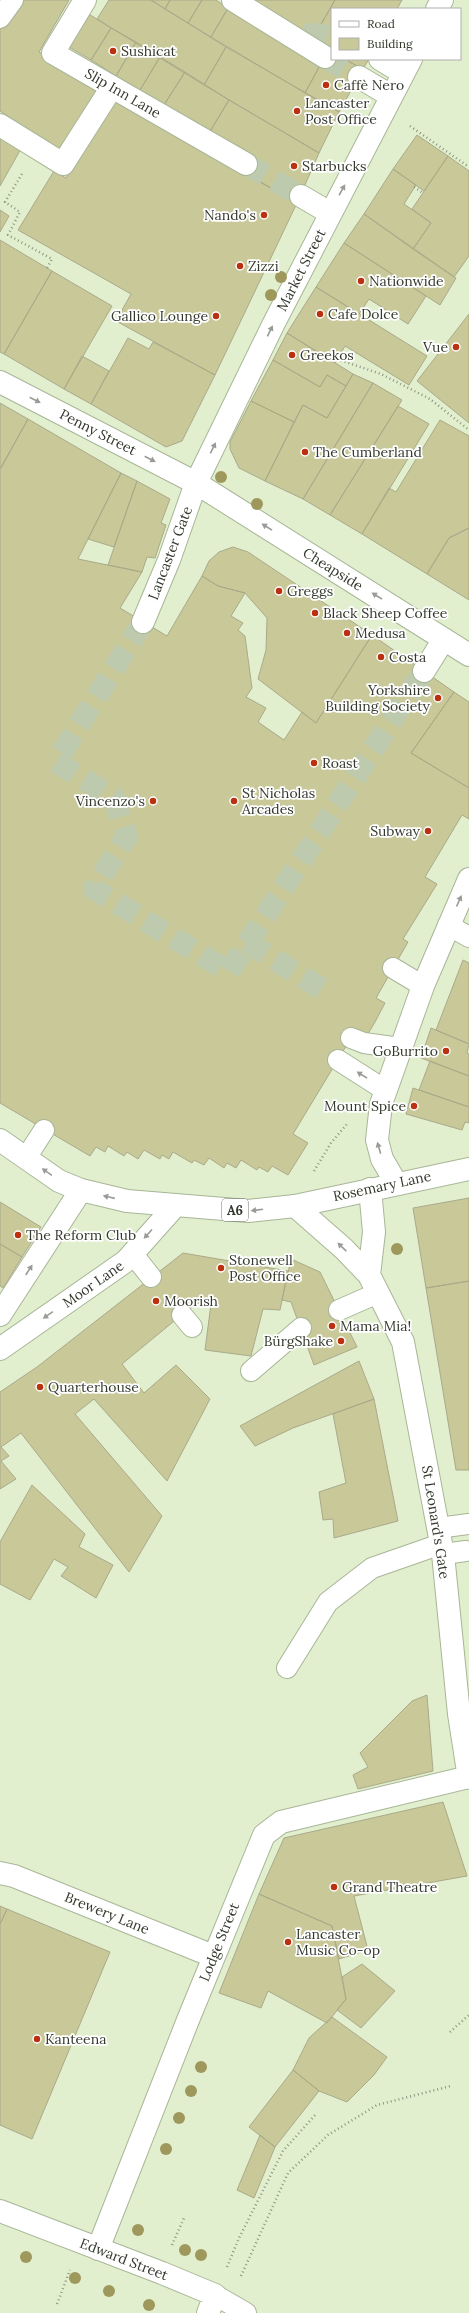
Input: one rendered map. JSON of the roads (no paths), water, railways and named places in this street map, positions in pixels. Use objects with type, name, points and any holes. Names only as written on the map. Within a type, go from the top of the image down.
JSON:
[{"type":"street","name":"Slip Inn Lane","points":[[85,0],[53,53],[246,164]]},
{"type":"street","points":[[233,0],[300,37],[325,57]]},
{"type":"street","points":[[384,60],[407,66]]},
{"type":"street","name":"Market Street","points":[[196,483],[330,213],[407,66]]},
{"type":"street","points":[[359,77],[388,102]]},
{"type":"street","points":[[0,125],[36,149],[63,164],[112,87]]},
{"type":"street","points":[[301,196],[330,213]]},
{"type":"street","name":"Penny Street","points":[[0,382],[196,483]]},
{"type":"street","name":"Lancaster Gate","points":[[142,622],[169,560],[196,483]]},
{"type":"street","name":"Cheapside","points":[[196,483],[469,655]]},
{"type":"street","points":[[424,671],[444,639]]},
{"type":"street","points":[[396,1183],[382,1159],[376,1140],[381,1104],[423,986],[469,879]]},
{"type":"street","name":"A6","points":[[0,1140],[59,1180],[81,1190],[127,1201],[248,1211],[296,1206]]},
{"type":"street","name":"Rosemary Lane","points":[[296,1206],[396,1183],[469,1169]]},
{"type":"street","points":[[370,1189],[374,1232],[374,1284]]},
{"type":"street","points":[[0,1315],[81,1190]]},
{"type":"street","name":"Moor Lane","points":[[0,1349],[126,1261],[175,1206]]},
{"type":"street","name":"St Leonard's Gate","points":[[296,1206],[344,1249],[374,1284],[403,1342],[441,1542],[459,1714],[469,1778]]},
{"type":"street","name":"Lodge Street","points":[[90,2245],[264,1835],[281,1822],[469,1778]]},
{"type":"street","name":"Brewery Lane","points":[[0,1873],[14,1876],[213,1956]]},
{"type":"street","name":"Edward Street","points":[[0,2211],[90,2245],[224,2306]]},
{"type":"lane","points":[[0,18],[13,0]]},
{"type":"lane","points":[[448,925],[469,937]]},
{"type":"lane","points":[[393,968],[423,986]]},
{"type":"lane","points":[[351,1038],[364,1043],[400,1048]]},
{"type":"lane","points":[[338,1060],[385,1090]]},
{"type":"lane","points":[[26,1158],[44,1130]]},
{"type":"lane","points":[[132,1253],[151,1278]]},
{"type":"lane","points":[[339,1310],[374,1284]]},
{"type":"lane","points":[[251,1371],[301,1328]]},
{"type":"lane","points":[[287,1668],[328,1602],[372,1568],[441,1542],[469,1524]]},
{"type":"lane","points":[[441,1542],[466,1551]]},
{"type":"tunnel","points":[[305,35],[316,34],[331,38]]},
{"type":"tunnel","points":[[325,57],[359,77]]},
{"type":"tunnel","points":[[246,164],[301,196]]},
{"type":"tunnel","points":[[143,622],[56,762],[114,798],[127,836],[94,889],[229,972],[424,671]]},
{"type":"tunnel","points":[[247,942],[328,993]]},
{"type":"place","name":"Sushicat","points":[[113,51]]},
{"type":"place","name":"Caffè Nero","points":[[326,85]]},
{"type":"place","name":"Lancaster Post Office","points":[[297,111]]},
{"type":"place","name":"Starbucks","points":[[294,166]]},
{"type":"place","name":"Nando's","points":[[264,215]]},
{"type":"place","name":"Zizzi","points":[[240,266]]},
{"type":"place","name":"Nationwide","points":[[361,281]]},
{"type":"place","name":"Cafe Dolce","points":[[320,314]]},
{"type":"place","name":"Gallico Lounge","points":[[216,316]]},
{"type":"place","name":"Vue","points":[[456,347]]},
{"type":"place","name":"Greekos","points":[[292,355]]},
{"type":"place","name":"The Cumberland","points":[[305,452]]},
{"type":"place","name":"Greggs","points":[[279,591]]},
{"type":"place","name":"Black Sheep Coffee","points":[[315,613]]},
{"type":"place","name":"Medusa","points":[[347,633]]},
{"type":"place","name":"Costa","points":[[381,657]]},
{"type":"place","name":"Yorkshire Building Society","points":[[438,698]]},
{"type":"place","name":"Roast","points":[[314,763]]},
{"type":"place","name":"Vincenzo's","points":[[153,801]]},
{"type":"place","name":"St Nicholas Arcades","points":[[234,801]]},
{"type":"place","name":"Subway","points":[[428,831]]},
{"type":"place","name":"GoBurrito","points":[[446,1051]]},
{"type":"place","name":"Mount Spice","points":[[414,1106]]},
{"type":"place","name":"The Reform Club","points":[[18,1235]]},
{"type":"place","name":"Stonewell Post Office","points":[[221,1268]]},
{"type":"place","name":"Moorish","points":[[156,1301]]},
{"type":"place","name":"Mama Mia!","points":[[332,1326]]},
{"type":"place","name":"BürgShake","points":[[341,1341]]},
{"type":"place","name":"Quarterhouse","points":[[40,1387]]},
{"type":"place","name":"Grand Theatre","points":[[334,1887]]},
{"type":"place","name":"Lancaster Music Co-op","points":[[288,1942]]},
{"type":"place","name":"Kanteena","points":[[37,2039]]}]
